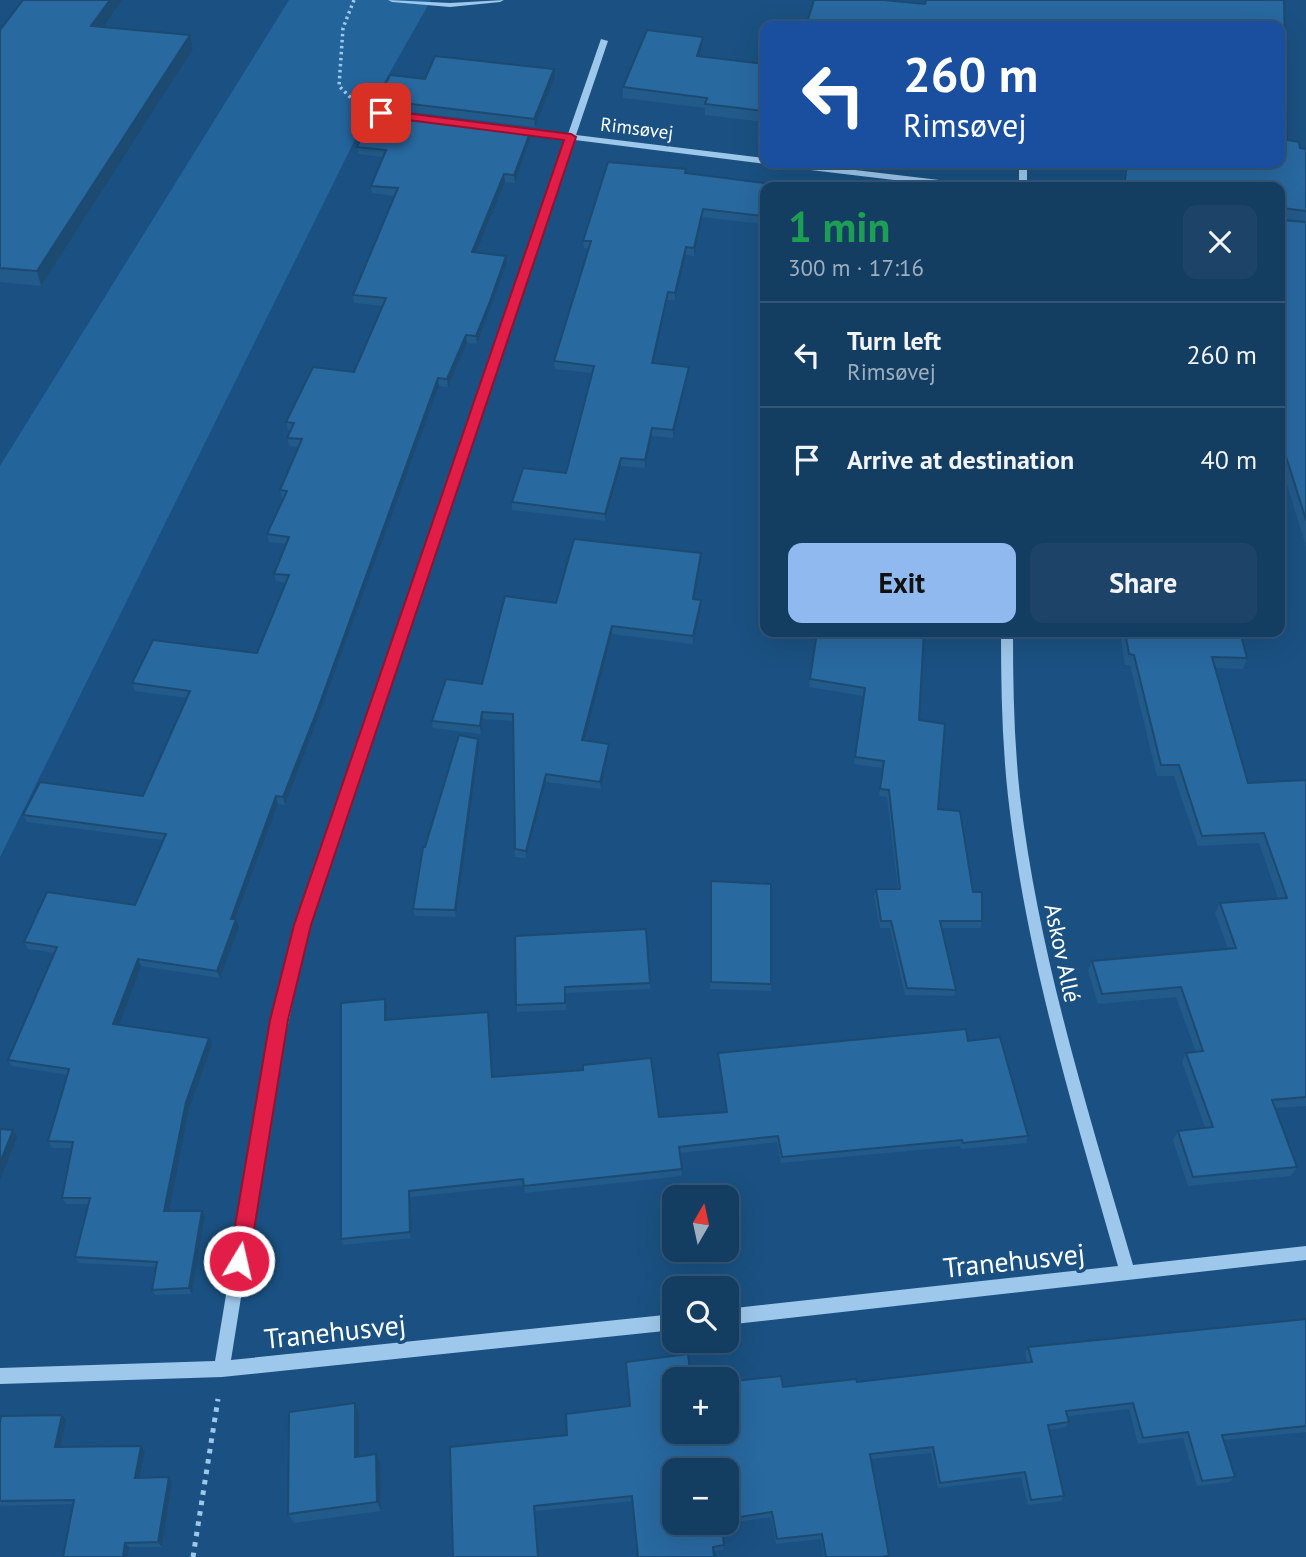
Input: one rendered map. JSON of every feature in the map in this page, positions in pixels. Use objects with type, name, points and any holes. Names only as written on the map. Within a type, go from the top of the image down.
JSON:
[{"type":"street","points":[[392,0],[450,5],[500,0]]},
{"type":"street","points":[[222,1369],[270,1072],[302,925],[604,41]]},
{"type":"street","name":"Rimsøvej","points":[[500,128],[760,160]]},
{"type":"street","points":[[818,168],[932,182]]},
{"type":"street","name":"Askov Allé","points":[[1007,637],[1005,698],[1016,831],[1051,1003],[1128,1275]]},
{"type":"street","name":"Tranehusvej","points":[[739,1316],[1128,1275],[1306,1253]]},
{"type":"street","name":"Tranehusvej","points":[[0,1376],[222,1369],[662,1323]]},
{"type":"path","points":[[354,0],[343,28],[339,86],[354,102],[381,113]]},
{"type":"path","points":[[193,1557],[222,1369]]},
{"type":"shaded area","points":[[289,0],[431,0],[377,95],[0,857],[0,466]]},
{"type":"building","points":[[23,0],[110,0],[91,26],[190,35],[37,271],[0,268],[0,30]]},
{"type":"building","points":[[814,0],[884,0],[925,4],[926,0],[1284,0],[1284,21],[808,21]]},
{"type":"building","points":[[647,30],[703,37],[697,56],[760,63],[760,110],[705,104],[707,98],[623,87]]},
{"type":"building","points":[[1285,47],[1287,140],[1299,142],[1300,148],[1306,149],[1306,211],[1285,208],[1285,182],[1125,182],[1126,168],[1285,168]]},
{"type":"building","points":[[435,56],[554,69],[534,119],[378,100],[390,75],[425,79]]},
{"type":"building","points":[[375,108],[380,111],[531,130],[514,175],[504,174],[472,252],[506,256],[489,304],[476,336],[466,335],[447,379],[438,378],[317,711],[283,797],[276,796],[231,919],[236,919],[217,971],[138,959],[113,1024],[209,1038],[186,1102],[164,1211],[202,1211],[189,1288],[152,1290],[157,1262],[75,1257],[90,1198],[62,1198],[73,1142],[48,1141],[69,1069],[8,1060],[57,947],[24,942],[47,892],[135,905],[166,834],[23,815],[40,782],[143,796],[190,691],[132,683],[153,640],[257,653],[289,575],[274,574],[289,537],[267,534],[287,491],[280,490],[302,439],[287,438],[294,423],[286,422],[313,367],[354,372],[386,298],[353,295],[398,188],[371,186],[386,150],[357,147]]},
{"type":"building","points":[[608,162],[686,169],[685,173],[760,182],[760,216],[703,209],[694,248],[686,247],[675,293],[668,292],[652,363],[689,367],[673,430],[652,428],[645,460],[621,458],[605,514],[512,502],[523,468],[566,473],[594,366],[554,361],[591,241],[583,241]]},
{"type":"building","points":[[1285,220],[1306,222],[1306,520],[1285,453]]},
{"type":"building","points":[[574,539],[701,553],[693,599],[701,600],[693,636],[612,626],[582,740],[609,744],[600,782],[546,774],[526,851],[515,849],[513,714],[482,712],[480,726],[432,721],[446,679],[482,684],[505,596],[556,603]]},
{"type":"building","points":[[816,637],[924,637],[919,720],[945,724],[938,809],[960,811],[973,892],[982,892],[982,921],[940,921],[956,990],[907,988],[891,921],[881,921],[876,889],[900,889],[889,790],[880,789],[884,761],[855,757],[865,688],[810,679]]},
{"type":"building","points":[[1126,637],[1241,637],[1247,658],[1212,657],[1248,783],[1306,780],[1306,1097],[1272,1100],[1297,1167],[1193,1177],[1178,1131],[1213,1127],[1186,1053],[1203,1051],[1181,987],[1102,994],[1092,961],[1236,948],[1220,903],[1287,898],[1264,833],[1202,836],[1179,765],[1161,765],[1134,655],[1129,654]]},
{"type":"building","points":[[459,735],[478,739],[455,910],[413,909],[423,847]]},
{"type":"building","points":[[711,881],[771,884],[771,984],[711,982]]},
{"type":"building","points":[[646,929],[650,983],[565,987],[565,1003],[516,1005],[515,936]]},
{"type":"building","points":[[385,999],[385,1020],[488,1012],[492,1077],[583,1070],[583,1065],[651,1058],[659,1117],[727,1112],[718,1053],[966,1029],[968,1041],[1000,1037],[1028,1136],[782,1157],[778,1136],[679,1147],[682,1169],[524,1186],[523,1179],[409,1191],[410,1232],[341,1239],[341,1003]]},
{"type":"building","points":[[0,1129],[13,1130],[0,1163]]},
{"type":"building","points":[[1306,1319],[1306,1426],[1222,1435],[1235,1477],[1202,1481],[1188,1432],[1143,1438],[1133,1403],[1066,1411],[1069,1422],[1048,1425],[1064,1496],[1031,1500],[1025,1472],[940,1483],[933,1447],[870,1454],[889,1556],[880,1557],[826,1557],[822,1534],[777,1539],[772,1512],[739,1517],[739,1458],[662,1458],[662,1535],[723,1535],[724,1545],[713,1547],[714,1557],[638,1557],[632,1496],[534,1506],[538,1557],[453,1557],[450,1447],[567,1435],[566,1414],[630,1406],[626,1362],[688,1354],[690,1367],[662,1367],[662,1444],[739,1444],[739,1381],[781,1376],[783,1387],[856,1379],[857,1382],[1032,1362],[1028,1347]]},
{"type":"building","points":[[355,1403],[355,1457],[376,1454],[377,1502],[288,1514],[289,1412]]},
{"type":"building","points":[[62,1415],[55,1447],[141,1446],[135,1478],[169,1477],[158,1542],[125,1543],[123,1557],[63,1557],[74,1500],[0,1501],[1,1416]]},
{"type":"route","points":[[239,1261],[279,1020],[302,925],[571,137],[381,113]]}]
